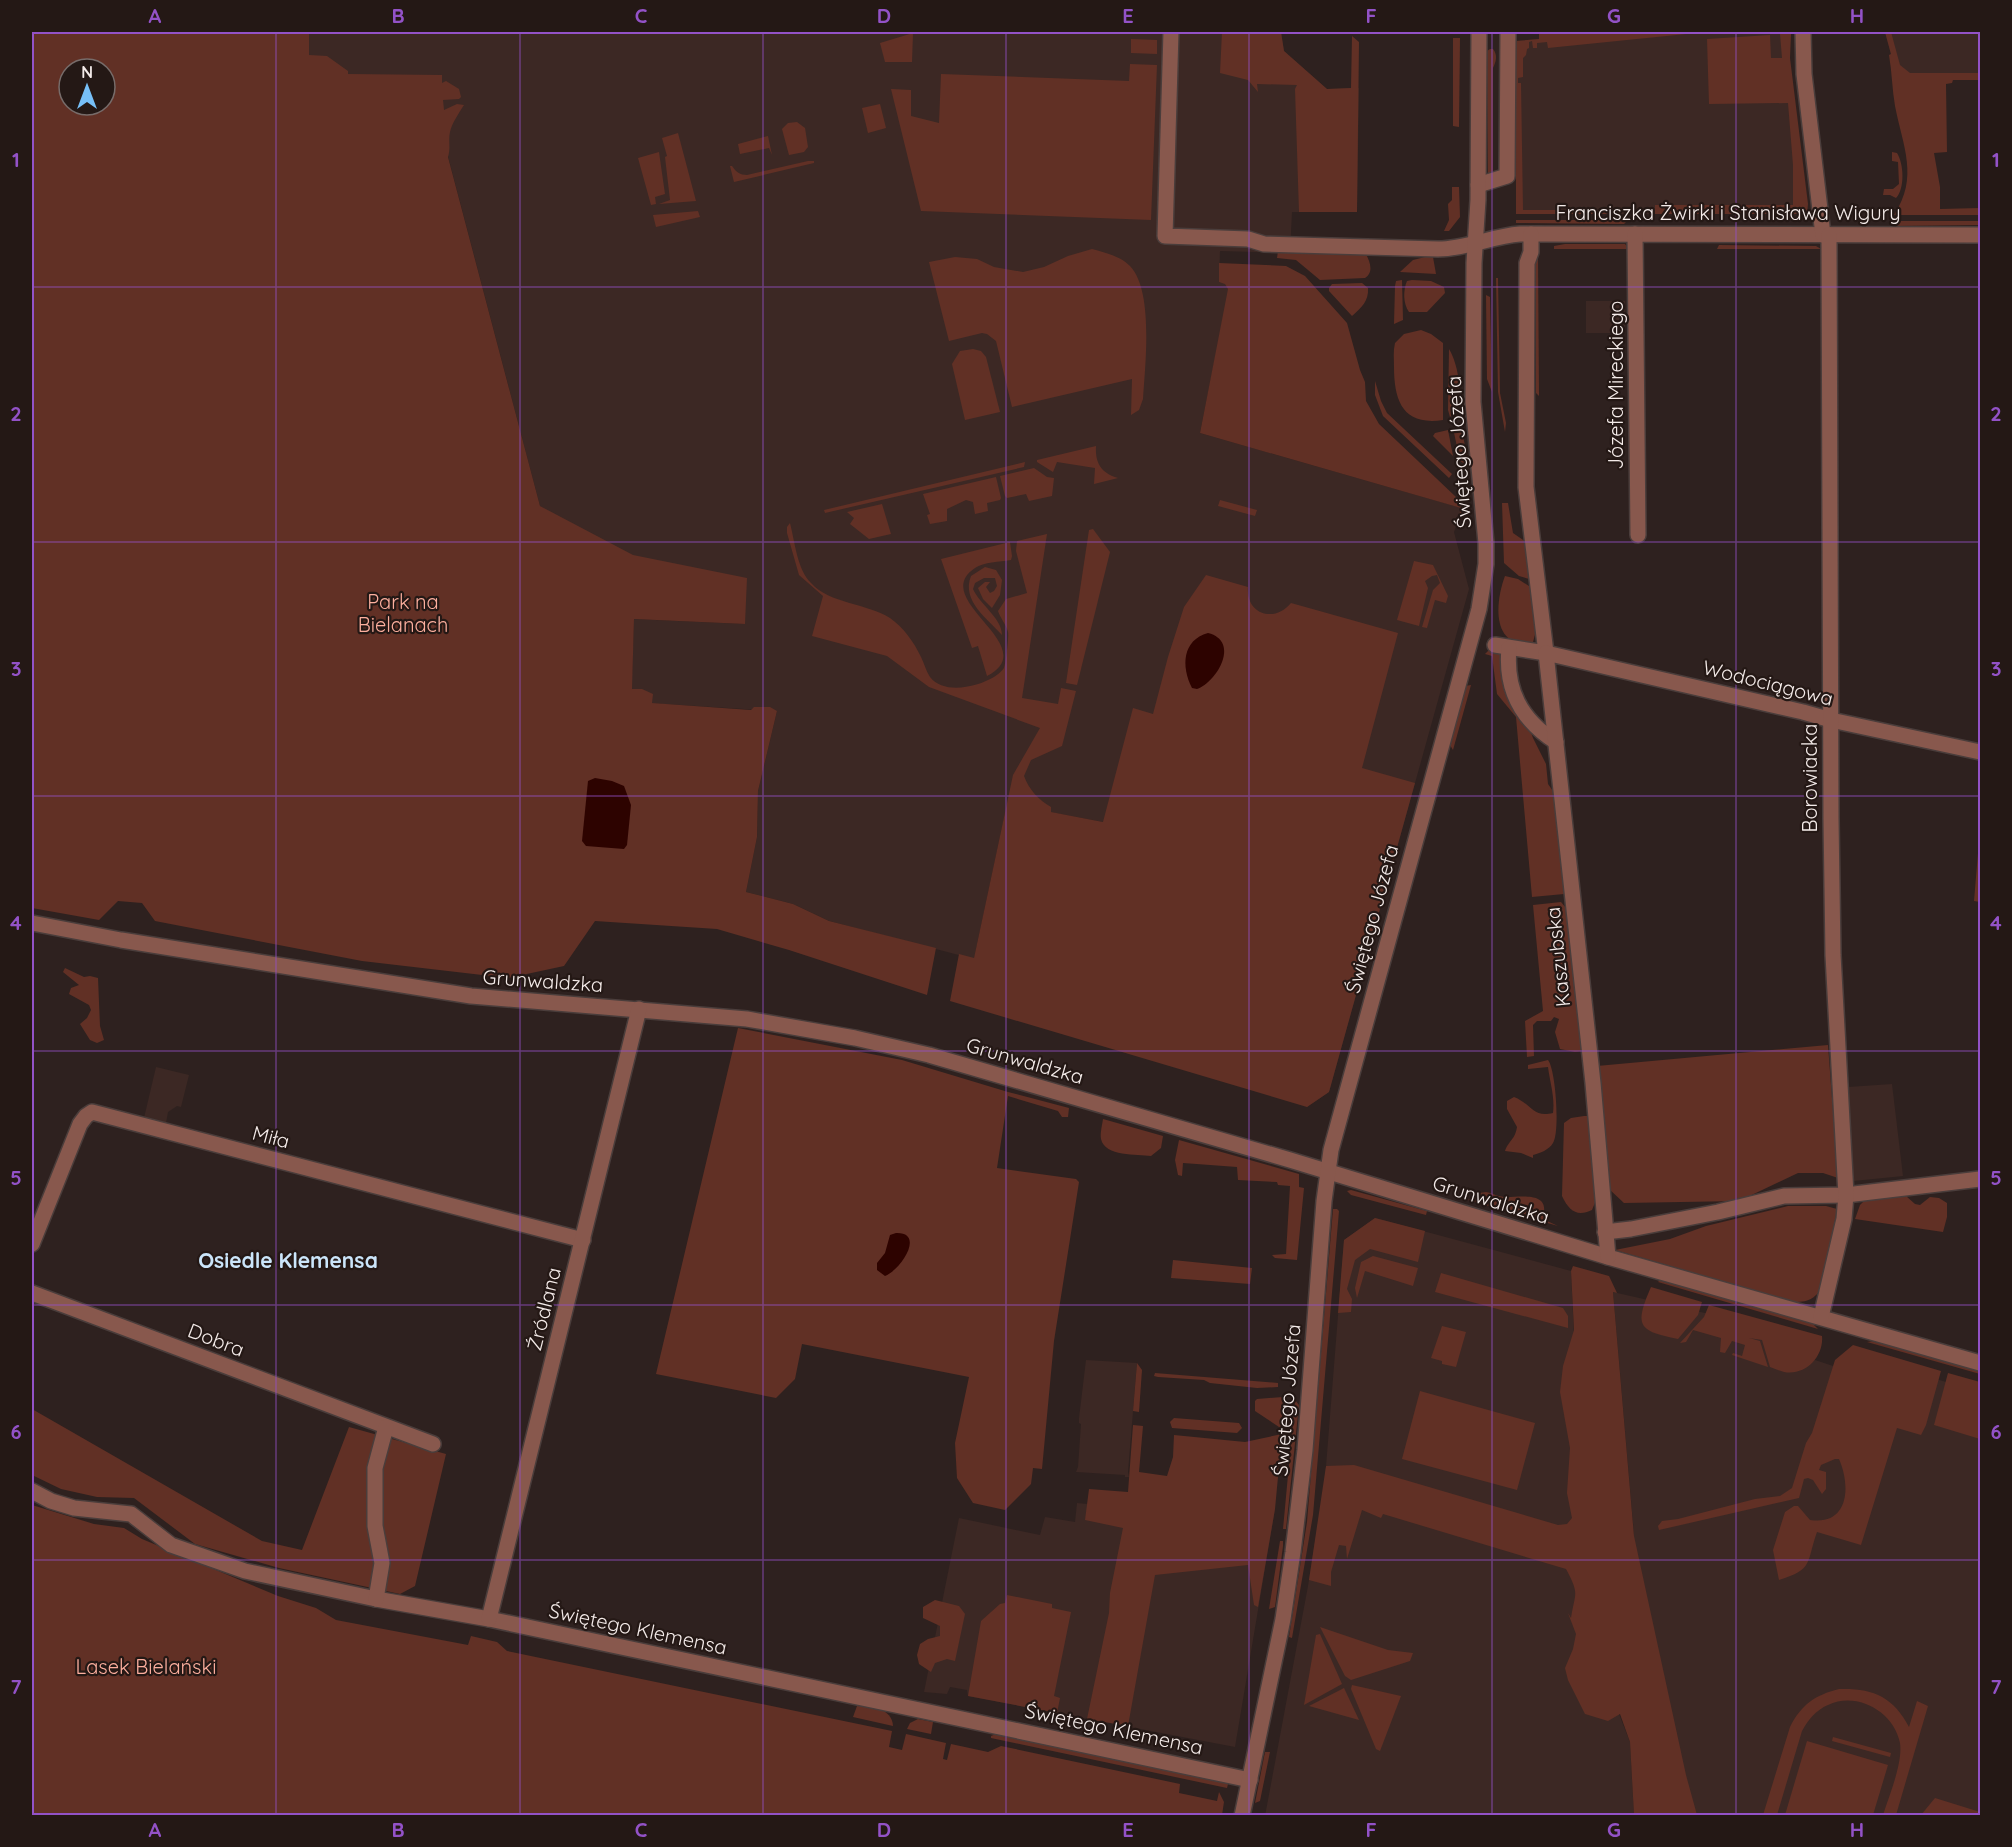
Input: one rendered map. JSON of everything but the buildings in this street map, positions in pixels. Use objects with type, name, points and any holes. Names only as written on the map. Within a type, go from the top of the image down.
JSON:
[{"type":"street","name":"Franciszka Żwirki i Stanisława Wigury","points":[[1171,32],[1165,236],[1248,239],[1264,244],[1438,249],[1457,248],[1503,236],[1531,234],[1980,235]]},
{"type":"street","name":"Świętego Józefa","points":[[1242,1815],[1283,1619],[1293,1552],[1305,1450],[1331,1150],[1479,609],[1486,564],[1485,524],[1473,402],[1479,32]]},
{"type":"street","points":[[1478,185],[1507,176],[1508,32]]},
{"type":"street","points":[[1508,53],[1513,41],[1522,32]]},
{"type":"street","name":"Borowiacka","points":[[1803,32],[1804,74],[1826,235],[1833,955],[1846,1195],[1844,1219],[1821,1317]]},
{"type":"street","name":"Kaszubska","points":[[1531,234],[1531,252],[1527,262],[1526,487],[1593,1083],[1608,1257]]},
{"type":"street","name":"Józefa Mireckiego","points":[[1635,234],[1638,535]]},
{"type":"street","name":"Wodociągowa","points":[[1556,742],[1535,725],[1515,697],[1502,646],[1546,653],[1831,720],[1980,752]]},
{"type":"street","name":"Grunwaldzka","points":[[32,923],[122,940],[471,996],[747,1019],[855,1038],[930,1055],[1608,1257],[1980,1363]]},
{"type":"street","name":"Źródlana","points":[[489,1619],[639,1009]]},
{"type":"street","name":"Miła","points":[[32,1244],[80,1124],[92,1112],[583,1240]]},
{"type":"street","points":[[1605,1232],[1718,1212],[1784,1196],[1846,1195],[1980,1179]]},
{"type":"street","name":"Dobra","points":[[32,1293],[433,1444]]},
{"type":"street","points":[[376,1599],[382,1563],[375,1526],[375,1468],[386,1427]]},
{"type":"street","name":"Świętego Klemensa","points":[[32,1491],[51,1501],[74,1508],[131,1514],[171,1545],[245,1571],[376,1599],[489,1619],[1250,1780]]},
{"type":"shaded area","points":[[309,32],[1281,32],[1284,51],[1327,89],[1359,88],[1357,212],[1292,212],[1290,253],[1220,251],[1219,282],[1225,283],[1229,289],[1200,433],[1462,508],[1454,532],[1469,589],[1329,1092],[1307,1107],[1103,822],[1007,804],[974,959],[829,921],[793,904],[746,892],[757,837],[758,791],[777,711],[631,702],[634,619],[745,624],[635,571],[540,506],[445,145],[309,73]]},
{"type":"shaded area","points":[[1631,32],[1784,32],[1807,214],[1516,214],[1516,41]]},
{"type":"shaded area","points":[[1885,32],[1980,32],[1980,74],[1896,74]]},
{"type":"shaded area","points":[[1586,301],[1625,301],[1625,333],[1586,333]]},
{"type":"shaded area","points":[[1208,633],[1218,637],[1223,644],[1222,661],[1218,670],[1205,685],[1197,689],[1192,688],[1186,672],[1186,655],[1193,642]]},
{"type":"shaded area","points":[[595,778],[624,786],[631,805],[627,845],[624,849],[586,846],[582,841],[588,781]]},
{"type":"shaded area","points":[[156,1067],[189,1075],[181,1107],[177,1106],[168,1112],[166,1123],[144,1118]]},
{"type":"shaded area","points":[[1892,1084],[1903,1176],[1853,1181],[1848,1087]]},
{"type":"shaded area","points":[[1375,1218],[1571,1271],[1584,1550],[1608,1686],[1630,1742],[1634,1815],[1265,1816],[1308,1586],[1325,1479],[1344,1240]]},
{"type":"shaded area","points":[[905,1234],[909,1238],[908,1252],[898,1266],[885,1276],[877,1270],[877,1263],[885,1253],[890,1235]]},
{"type":"shaded area","points":[[1613,1292],[1705,1313],[1811,1342],[1815,1360],[1833,1366],[1848,1353],[1980,1392],[1980,1815],[1694,1815],[1633,1549],[1634,1535]]},
{"type":"shaded area","points":[[1086,1360],[1137,1363],[1129,1477],[1076,1472],[1081,1424],[1079,1418]]},
{"type":"shaded area","points":[[1077,1503],[1131,1508],[1275,1509],[1235,1747],[968,1696],[967,1690],[950,1687],[947,1694],[924,1692],[959,1518],[1040,1535],[1045,1517],[1075,1522]]},
{"type":"green space","name":"Park na Bielanach","points":[[32,32],[309,32],[309,55],[327,56],[348,71],[348,74],[442,75],[442,83],[446,81],[459,89],[461,97],[459,99],[443,100],[444,110],[457,104],[464,105],[449,135],[448,157],[540,506],[633,555],[747,578],[745,624],[634,619],[632,689],[642,689],[653,694],[652,703],[751,710],[754,707],[770,707],[777,711],[758,791],[757,837],[746,892],[793,904],[829,921],[936,948],[927,995],[717,929],[595,921],[564,966],[508,978],[362,961],[155,921],[142,903],[118,901],[99,920],[32,908]]},
{"type":"green space","points":[[1222,32],[1281,32],[1284,51],[1327,89],[1351,88],[1352,36],[1359,42],[1357,212],[1299,212],[1295,89],[1297,85],[1257,84],[1258,92],[1248,80],[1220,73]]},
{"type":"green space","points":[[1539,32],[1706,32],[1548,48],[1547,42],[1537,43],[1537,48],[1533,48],[1532,41],[1529,42],[1529,48],[1523,58],[1523,77],[1518,78],[1518,83],[1521,83],[1523,210],[1615,210],[1619,214],[1516,214],[1516,41],[1539,39]]},
{"type":"green space","points":[[1885,32],[1891,32],[1900,65],[1910,73],[1980,73],[1980,80],[1953,80],[1952,83],[1946,84],[1947,152],[1934,153],[1940,187],[1940,209],[1980,208],[1980,215],[1894,215],[1906,188],[1907,162],[1895,106],[1889,55],[1891,54]]},
{"type":"green space","points":[[913,33],[912,62],[885,62],[880,43]]},
{"type":"green space","points":[[1780,34],[1791,34],[1790,58],[1808,204],[1807,214],[1655,214],[1655,205],[1793,205],[1793,165],[1788,103],[1709,104],[1707,39],[1770,35],[1771,58],[1782,58]]},
{"type":"green space","points":[[1453,38],[1460,38],[1459,127],[1453,126]]},
{"type":"green space","points":[[1131,39],[1157,40],[1157,54],[1131,53]]},
{"type":"green space","points":[[1490,49],[1495,51],[1496,56],[1493,68],[1493,175],[1488,175],[1487,51]]},
{"type":"green space","points":[[1130,64],[1157,65],[1151,220],[921,211],[891,89],[911,90],[911,116],[939,123],[941,74],[1129,81]]},
{"type":"green space","points":[[880,104],[886,128],[868,133],[862,108]]},
{"type":"green space","points":[[797,122],[805,128],[808,147],[804,152],[789,155],[782,129],[788,123]]},
{"type":"green space","points":[[678,133],[696,201],[659,204],[670,200],[665,157],[667,156],[662,138]]},
{"type":"green space","points":[[768,136],[772,155],[769,148],[740,154],[738,144]]},
{"type":"green space","points":[[659,152],[665,194],[655,197],[656,204],[651,205],[638,158]]},
{"type":"green space","points":[[1892,152],[1897,153],[1902,170],[1901,189],[1896,198],[1883,195],[1884,189],[1893,189],[1899,184],[1898,162],[1892,161]]},
{"type":"green space","points":[[814,161],[814,163],[734,182],[730,166],[740,174],[747,175]]},
{"type":"green space","points":[[1452,187],[1459,187],[1460,217],[1449,231],[1444,231],[1449,220],[1448,204],[1452,200]]},
{"type":"green space","points":[[698,211],[700,217],[656,227],[653,215]]},
{"type":"green space","points":[[1516,220],[1628,220],[1624,224],[1516,223]]},
{"type":"green space","points":[[1894,221],[1980,221],[1980,225],[1896,226]]},
{"type":"green space","points":[[1625,244],[1629,249],[1554,249],[1554,246]]},
{"type":"green space","points":[[1719,245],[1816,246],[1821,249],[1717,249]]},
{"type":"green space","points":[[1092,249],[1122,260],[1130,266],[1138,278],[1145,310],[1146,330],[1143,399],[1139,410],[1131,415],[1132,379],[1012,407],[996,341],[982,333],[949,341],[929,262],[955,257],[977,259],[994,267],[1023,272],[1044,267],[1068,256]]},
{"type":"green space","points":[[1278,251],[1366,254],[1370,264],[1370,273],[1365,278],[1320,280],[1296,260],[1277,258]]},
{"type":"green space","points":[[1536,255],[1538,255],[1539,396],[1536,393]]},
{"type":"green space","points":[[1433,257],[1436,274],[1400,272],[1413,260]]},
{"type":"green space","points":[[1219,263],[1286,266],[1305,276],[1347,323],[1365,382],[1366,401],[1379,424],[1456,497],[1465,516],[1459,516],[1461,508],[1200,433],[1228,289],[1225,284],[1219,282]]},
{"type":"green space","points":[[1496,278],[1498,278],[1500,393],[1506,423],[1505,432],[1498,392]]},
{"type":"green space","points":[[1402,280],[1403,320],[1394,324],[1395,286],[1396,281]]},
{"type":"green space","points":[[1407,281],[1431,281],[1444,287],[1445,293],[1427,312],[1409,312],[1404,293]]},
{"type":"green space","points":[[1362,283],[1368,288],[1367,297],[1352,316],[1329,291],[1329,288],[1332,284]]},
{"type":"green space","points":[[1486,295],[1490,297],[1492,392],[1487,379]]},
{"type":"green space","points":[[1421,330],[1443,343],[1443,420],[1429,421],[1410,415],[1399,400],[1396,390],[1395,343],[1404,334]]},
{"type":"green space","points":[[973,349],[981,351],[986,357],[1000,412],[965,420],[952,364],[960,351]]},
{"type":"green space","points":[[1449,349],[1453,356],[1459,384],[1458,403],[1450,417],[1448,410]]},
{"type":"green space","points":[[1375,381],[1387,413],[1452,474],[1449,478],[1383,416],[1375,395]]},
{"type":"green space","points":[[1459,426],[1462,430],[1468,462],[1465,464],[1460,461],[1453,428]]},
{"type":"green space","points":[[1448,430],[1453,456],[1433,436],[1435,433]]},
{"type":"green space","points":[[1096,446],[1100,466],[1107,473],[1118,478],[1094,484],[1095,468],[1057,462],[1053,472],[1037,462],[1037,460]]},
{"type":"green space","points":[[1025,462],[1024,467],[825,513],[824,510]]},
{"type":"green space","points":[[1034,468],[1047,477],[1054,478],[1052,496],[1029,501],[1026,494],[1007,498],[1000,476]]},
{"type":"green space","points":[[996,477],[1001,498],[987,503],[988,511],[975,514],[973,502],[966,500],[947,509],[947,521],[930,524],[927,515],[930,514],[923,494]]},
{"type":"green space","points":[[1220,500],[1257,510],[1255,516],[1218,506]]},
{"type":"green space","points":[[1502,503],[1508,503],[1513,533],[1526,542],[1531,576],[1529,579],[1519,576],[1504,563]]},
{"type":"green space","points":[[882,504],[891,534],[869,539],[850,524],[854,518],[847,512]]},
{"type":"green space","points":[[790,523],[800,563],[811,583],[828,595],[890,618],[912,640],[930,677],[936,683],[952,688],[979,684],[994,677],[1004,668],[1008,632],[998,611],[1006,599],[1027,593],[1016,551],[1017,541],[1047,534],[1022,698],[1058,704],[1061,688],[1076,691],[1062,746],[1031,760],[1024,776],[1035,794],[1051,807],[1051,812],[1103,822],[1133,708],[1153,714],[1184,607],[1206,575],[1248,587],[1252,604],[1263,613],[1277,613],[1291,603],[1398,633],[1362,768],[1415,783],[1329,1092],[1307,1107],[950,1001],[959,954],[974,958],[1013,775],[1040,728],[929,687],[887,656],[812,636],[823,596],[799,575],[787,533]]},
{"type":"green space","points":[[1093,529],[1110,552],[1077,685],[1066,683],[1089,530]]},
{"type":"green space","points":[[1010,542],[1011,560],[979,566],[964,581],[965,594],[996,637],[1003,651],[1001,664],[987,676],[978,646],[972,648],[941,559]]},
{"type":"green space","points":[[1414,561],[1433,565],[1448,596],[1446,603],[1435,600],[1427,628],[1422,627],[1433,590],[1440,583],[1437,575],[1425,581],[1428,588],[1419,626],[1397,620]]},
{"type":"green space","points":[[985,567],[996,570],[1002,580],[1000,595],[992,608],[983,599],[978,588],[985,582],[990,582],[986,587],[990,593],[994,591],[997,586],[995,578],[984,578],[975,583],[973,589],[980,601],[995,617],[1002,635],[983,616],[970,594],[971,576]]},
{"type":"green space","points":[[1505,576],[1518,579],[1532,588],[1537,627],[1533,642],[1519,643],[1510,639],[1503,631],[1498,610]]},
{"type":"green space","points":[[1489,650],[1502,652],[1533,738],[1546,764],[1548,784],[1555,794],[1567,892],[1564,894],[1532,897],[1516,717],[1497,694],[1492,656],[1485,654]]},
{"type":"green space","points":[[1471,685],[1453,750],[1450,745],[1465,686]]},
{"type":"green space","points":[[1980,842],[1980,902],[1974,901]]},
{"type":"green space","points":[[1561,902],[1566,908],[1584,1051],[1560,1049],[1555,1032],[1559,1019],[1554,1017],[1551,1021],[1537,1021],[1533,1025],[1534,1056],[1527,1057],[1525,1021],[1543,1011],[1533,905]]},
{"type":"green space","points":[[65,968],[84,977],[98,978],[100,1026],[104,1040],[97,1043],[90,1040],[80,1024],[91,1010],[89,1005],[69,994],[71,988],[79,985],[63,972]]},
{"type":"green space","points":[[738,1028],[902,1060],[1069,1108],[1068,1117],[1062,1117],[1058,1111],[1008,1096],[997,1168],[1076,1179],[1079,1182],[1054,1341],[1042,1469],[1033,1468],[1031,1484],[1005,1510],[973,1503],[957,1478],[955,1443],[969,1377],[802,1344],[795,1379],[776,1398],[656,1374]]},
{"type":"green space","points":[[1828,1045],[1838,1178],[1823,1173],[1798,1173],[1739,1201],[1624,1203],[1609,1189],[1597,1066]]},
{"type":"green space","points":[[1548,1060],[1553,1076],[1556,1102],[1556,1127],[1553,1143],[1547,1149],[1533,1155],[1533,1158],[1521,1153],[1505,1151],[1517,1127],[1507,1109],[1507,1101],[1514,1097],[1536,1112],[1553,1113],[1553,1096],[1548,1067],[1528,1069],[1528,1065]]},
{"type":"green space","points":[[1590,1116],[1596,1200],[1592,1210],[1578,1213],[1568,1206],[1562,1196],[1564,1123],[1571,1118]]},
{"type":"green space","points":[[1103,1119],[1163,1136],[1161,1148],[1151,1156],[1115,1152],[1109,1149],[1101,1139]]},
{"type":"green space","points":[[1179,1140],[1299,1174],[1299,1187],[1304,1188],[1297,1260],[1275,1258],[1272,1255],[1286,1254],[1290,1186],[1278,1185],[1277,1182],[1238,1180],[1237,1167],[1183,1163],[1182,1176],[1178,1175],[1175,1160]]},
{"type":"green space","points":[[1351,1190],[1427,1211],[1426,1215],[1351,1195],[1347,1191]]},
{"type":"green space","points":[[1486,1192],[1502,1197],[1537,1199],[1542,1202],[1545,1220],[1558,1226],[1468,1200],[1479,1193]]},
{"type":"green space","points":[[1906,1196],[1915,1204],[1920,1205],[1930,1197],[1939,1198],[1947,1203],[1947,1217],[1943,1232],[1855,1219],[1864,1201]]},
{"type":"green space","points":[[1788,1206],[1826,1206],[1837,1209],[1823,1284],[1815,1296],[1804,1301],[1795,1302],[1615,1250],[1670,1239],[1706,1226]]},
{"type":"green space","points":[[1333,1209],[1339,1211],[1313,1515],[1292,1638],[1289,1637],[1307,1522]]},
{"type":"green space","points":[[1375,1218],[1425,1231],[1418,1262],[1370,1249],[1355,1260],[1347,1289],[1352,1299],[1351,1312],[1338,1313],[1344,1240]]},
{"type":"green space","points":[[1373,1256],[1418,1268],[1413,1286],[1365,1271],[1357,1298],[1355,1288],[1361,1262]]},
{"type":"green space","points":[[1173,1260],[1252,1268],[1250,1284],[1171,1278]]},
{"type":"green space","points":[[1573,1266],[1609,1276],[1617,1293],[1613,1292],[1634,1536],[1686,1775],[1697,1815],[1634,1815],[1630,1742],[1620,1714],[1608,1721],[1585,1714],[1568,1680],[1565,1668],[1576,1634],[1568,1613],[1571,1618],[1575,1589],[1566,1569],[1383,1514],[1381,1518],[1362,1510],[1347,1559],[1346,1546],[1339,1545],[1331,1572],[1331,1586],[1309,1580],[1326,1466],[1354,1465],[1558,1525],[1567,1524],[1572,1518],[1567,1493],[1570,1448],[1560,1392],[1563,1366],[1574,1330],[1571,1271]]},
{"type":"green space","points":[[1441,1273],[1563,1308],[1568,1316],[1568,1328],[1435,1292]]},
{"type":"green space","points":[[1661,1279],[1812,1323],[1818,1329],[1658,1282]]},
{"type":"green space","points":[[1651,1287],[1702,1302],[1698,1315],[1678,1339],[1655,1333],[1643,1325],[1642,1310]]},
{"type":"green space","points":[[1709,1305],[1822,1336],[1820,1351],[1806,1368],[1784,1372],[1770,1367],[1762,1340],[1749,1338],[1760,1341],[1768,1367],[1732,1355],[1733,1353],[1742,1356],[1745,1345],[1732,1341],[1725,1353],[1720,1352],[1721,1338],[1693,1330],[1686,1342],[1680,1343],[1704,1317]]},
{"type":"green space","points":[[1442,1326],[1466,1332],[1456,1367],[1442,1364],[1442,1361],[1431,1358]]},
{"type":"green space","points":[[1874,1341],[1980,1371],[1980,1374],[1867,1342]]},
{"type":"green space","points":[[1853,1345],[1941,1371],[1921,1435],[1897,1428],[1861,1545],[1817,1532],[1804,1568],[1779,1580],[1773,1550],[1785,1512],[1798,1506],[1810,1520],[1833,1517],[1844,1502],[1845,1481],[1839,1459],[1821,1465],[1819,1470],[1826,1472],[1826,1489],[1822,1494],[1813,1480],[1808,1478],[1804,1479],[1799,1498],[1659,1530],[1658,1526],[1662,1521],[1755,1499],[1780,1496],[1792,1488],[1835,1360]]},
{"type":"green space","points":[[1137,1363],[1142,1370],[1139,1412],[1133,1411]]},
{"type":"green space","points":[[1155,1373],[1278,1383],[1278,1387],[1257,1388],[1210,1383],[1204,1380],[1158,1377],[1154,1376]]},
{"type":"green space","points":[[1948,1373],[1980,1382],[1980,1439],[1934,1425]]},
{"type":"green space","points":[[1420,1391],[1535,1423],[1517,1490],[1402,1459]]},
{"type":"green space","points":[[1283,1397],[1282,1429],[1255,1411],[1255,1401]]},
{"type":"green space","points":[[1295,1400],[1299,1405],[1286,1529],[1283,1529]]},
{"type":"green space","points":[[32,1409],[262,1541],[302,1550],[349,1427],[446,1454],[415,1586],[400,1594],[279,1568],[195,1544],[134,1498],[97,1497],[61,1489],[32,1475]]},
{"type":"green space","points":[[1174,1418],[1239,1423],[1242,1428],[1237,1433],[1172,1428],[1170,1422]]},
{"type":"green space","points":[[1133,1425],[1143,1426],[1139,1472],[1167,1476],[1173,1457],[1174,1435],[1245,1442],[1282,1434],[1275,1509],[1258,1607],[1254,1605],[1248,1565],[1155,1575],[1128,1726],[1087,1719],[1109,1613],[1110,1593],[1123,1528],[1085,1520],[1089,1489],[1128,1492]]},
{"type":"green space","name":"Lasek Bielański","points":[[32,1505],[94,1524],[124,1528],[142,1539],[278,1596],[316,1608],[336,1620],[468,1645],[471,1636],[497,1642],[507,1651],[892,1731],[889,1747],[902,1750],[906,1734],[946,1743],[943,1759],[947,1760],[951,1744],[988,1752],[1001,1746],[1180,1784],[1179,1793],[1217,1801],[1219,1792],[1224,1802],[1222,1815],[32,1815]]},
{"type":"green space","points":[[1280,1541],[1283,1541],[1283,1546],[1275,1607],[1269,1609]]},
{"type":"green space","points":[[1007,1595],[1052,1604],[1052,1608],[1071,1612],[1054,1696],[1060,1698],[1057,1713],[968,1696],[981,1621],[1000,1604],[1005,1603]]},
{"type":"green space","points":[[935,1600],[959,1606],[965,1614],[955,1661],[947,1659],[935,1663],[931,1672],[919,1664],[917,1655],[920,1644],[940,1636],[940,1626],[923,1618],[923,1607]]},
{"type":"green space","points":[[1320,1627],[1388,1650],[1413,1653],[1410,1661],[1351,1680],[1345,1676]]},
{"type":"green space","points":[[1320,1634],[1342,1684],[1304,1705],[1316,1635]]},
{"type":"green space","points":[[1352,1685],[1401,1696],[1380,1751],[1376,1749],[1351,1689]]},
{"type":"green space","points":[[1344,1688],[1359,1720],[1309,1706]]},
{"type":"green space","points":[[1839,1689],[1862,1690],[1880,1696],[1896,1708],[1909,1727],[1917,1701],[1928,1706],[1896,1815],[1883,1815],[1899,1760],[1900,1743],[1896,1732],[1890,1722],[1873,1707],[1851,1701],[1839,1701],[1820,1710],[1802,1731],[1777,1815],[1763,1815],[1794,1719],[1816,1698]]},
{"type":"green space","points":[[857,1706],[880,1709],[889,1715],[893,1726],[853,1717]]},
{"type":"green space","points":[[918,1719],[933,1722],[931,1734],[907,1729],[910,1723]]},
{"type":"green space","points":[[996,1734],[1219,1780],[1228,1784],[1227,1788],[991,1738]]},
{"type":"green space","points":[[1833,1737],[1891,1753],[1890,1757],[1832,1741]]},
{"type":"green space","points":[[1807,1741],[1888,1765],[1873,1815],[1785,1815]]},
{"type":"green space","points":[[1265,1752],[1270,1752],[1260,1801],[1255,1803]]},
{"type":"green space","points":[[1935,1798],[1980,1812],[1980,1815],[1921,1815]]},
{"type":"district","name":"Osiedle Klemensa","points":[[288,1261]]}]
